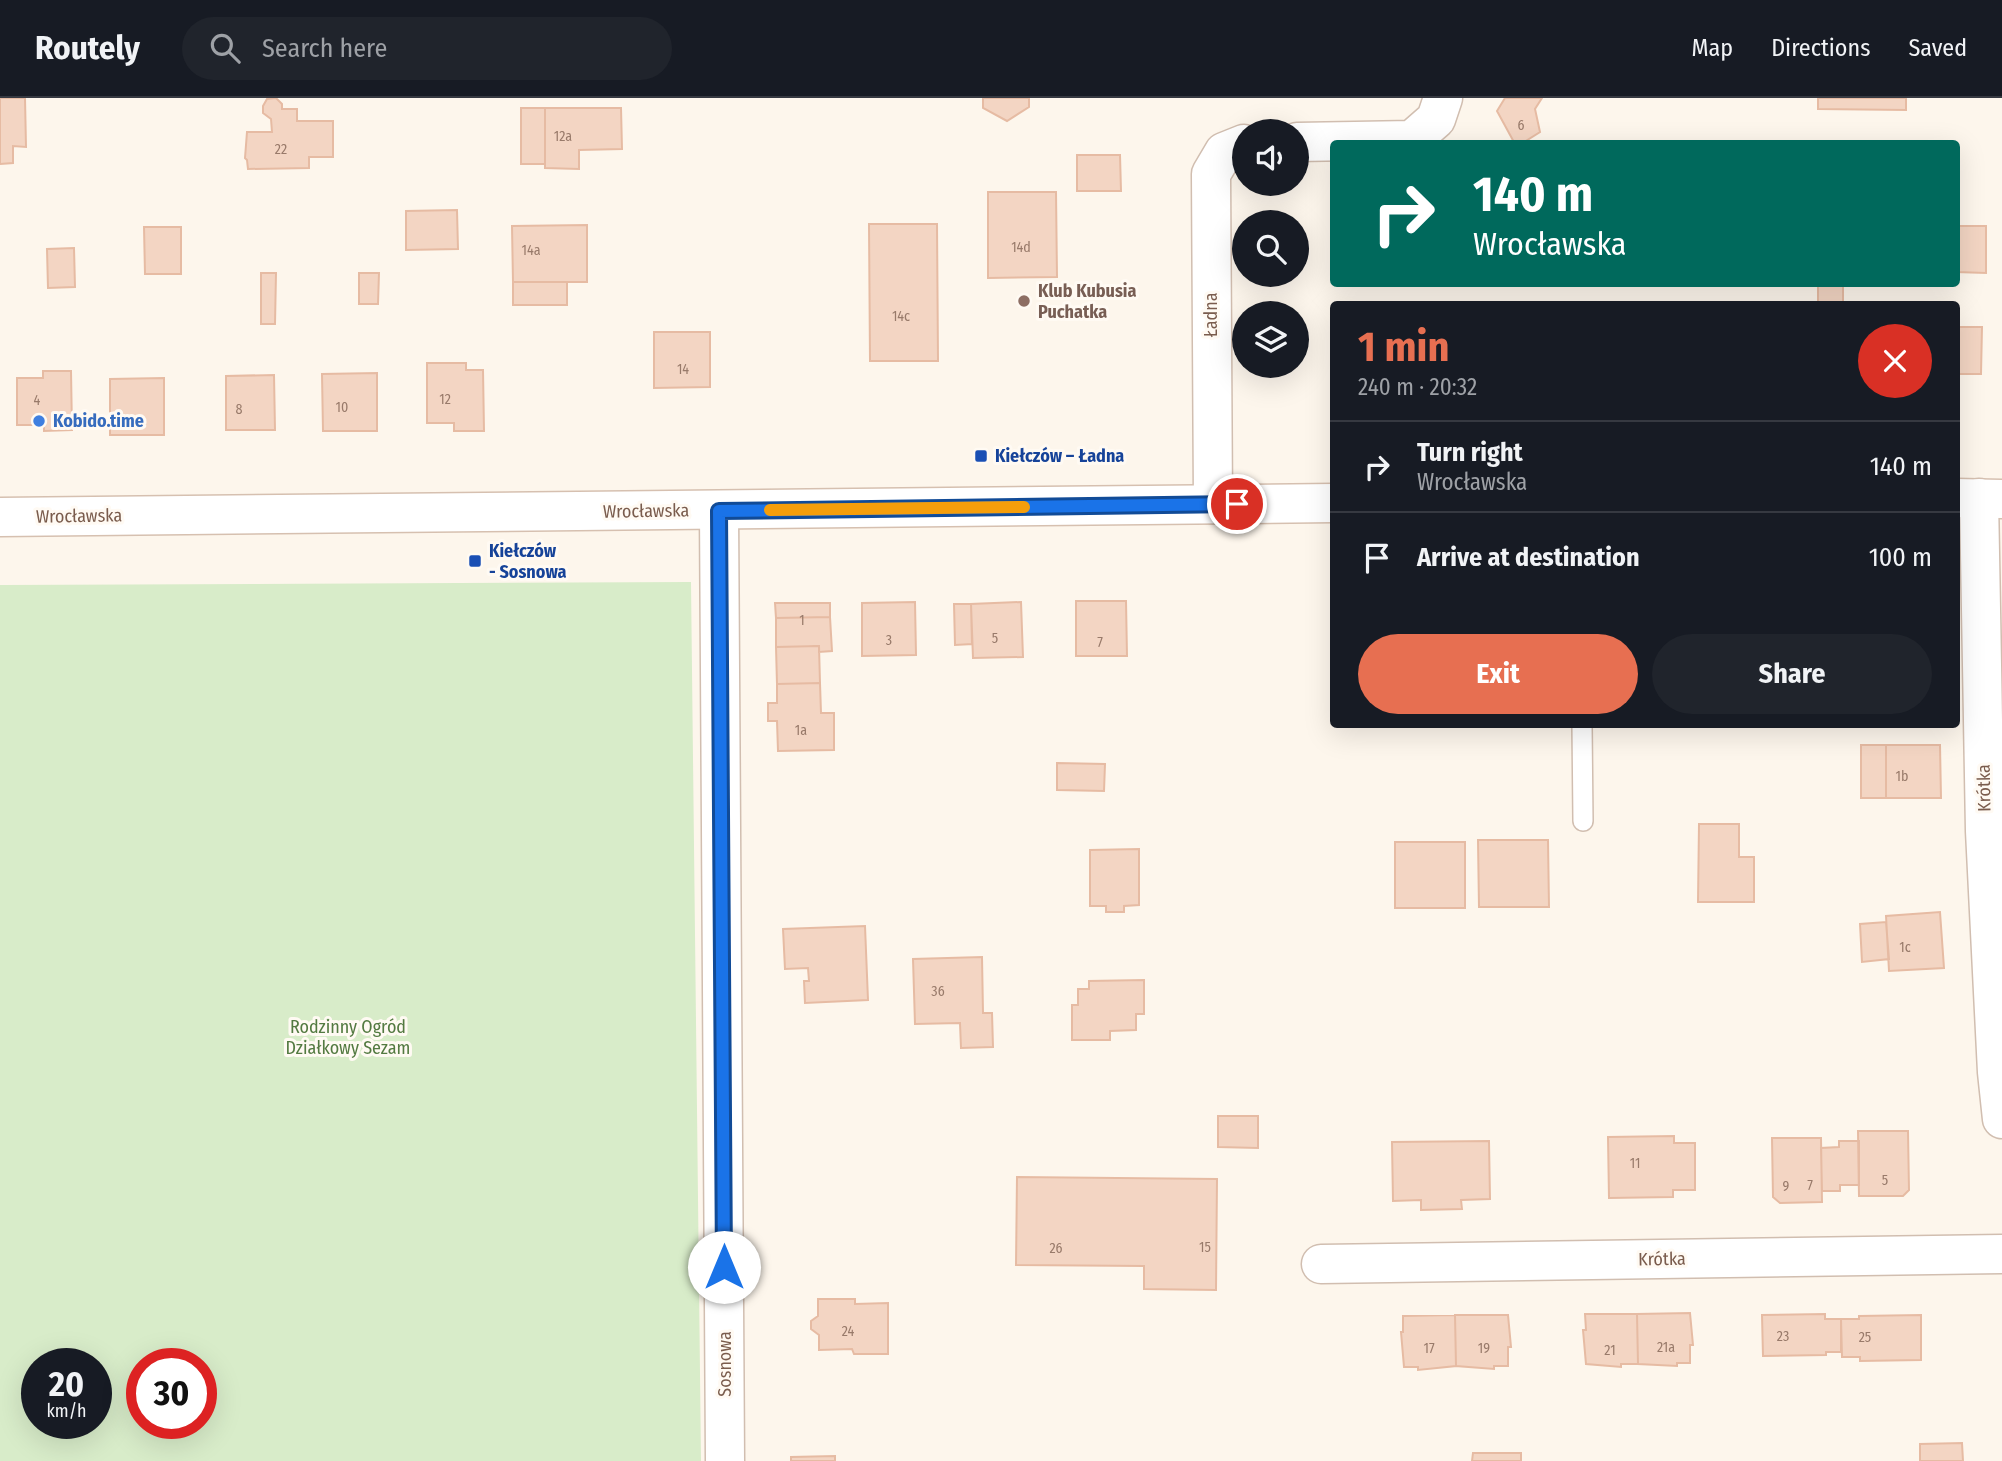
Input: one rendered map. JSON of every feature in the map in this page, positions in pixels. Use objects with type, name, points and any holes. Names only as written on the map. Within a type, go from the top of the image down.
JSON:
[{"type":"street","points":[[1413,140],[1436,119],[1443,98]]},
{"type":"street","points":[[1309,142],[1330,142]]},
{"type":"street","name":"Ładna","points":[[1213,504],[1211,174],[1224,152],[1232,149]]},
{"type":"street","name":"Krótka","points":[[1979,499],[1985,831],[1997,1072],[2002,1119]]},
{"type":"street","name":"Wrocławska","points":[[0,517],[1330,503]]},
{"type":"street","name":"Sosnowa","points":[[719,511],[725,1461]]},
{"type":"street","name":"Krótka","points":[[1321,1264],[2002,1254]]},
{"type":"lane","points":[[1582,728],[1583,821]]},
{"type":"green space","name":"Rodzinny Ogród Działkowy Sezam","points":[[691,582],[701,1461],[0,1461],[0,585]]},
{"type":"building","points":[[0,98],[25,98],[26,147],[13,146],[13,163],[0,164]]},
{"type":"building","points":[[276,98],[282,104],[282,109],[297,109],[297,121],[333,121],[333,157],[309,157],[309,168],[248,169],[245,158],[247,132],[272,132],[271,119],[263,113],[263,106],[267,99]]},
{"type":"building","points":[[983,98],[1029,98],[1029,107],[1007,121],[983,108]]},
{"type":"building","points":[[1505,98],[1542,98],[1535,109],[1540,132],[1527,140],[1513,140],[1497,111]]},
{"type":"building","points":[[1818,98],[1906,98],[1906,110],[1818,109]]},
{"type":"building","points":[[521,108],[545,108],[545,164],[521,164]]},
{"type":"building","points":[[545,108],[621,108],[622,149],[579,150],[579,169],[545,168]]},
{"type":"building","points":[[1077,155],[1120,155],[1121,191],[1077,191]]},
{"type":"building","points":[[988,192],[1056,192],[1057,277],[988,278]]},
{"type":"building","points":[[457,210],[458,249],[406,250],[406,211]]},
{"type":"building","points":[[869,224],[937,224],[938,361],[870,361]]},
{"type":"building","points":[[587,225],[587,282],[513,282],[512,226]]},
{"type":"building","points":[[1960,226],[1986,226],[1986,273],[1960,272]]},
{"type":"building","points":[[144,227],[181,227],[181,274],[145,274]]},
{"type":"building","points":[[74,248],[75,287],[48,288],[47,249]]},
{"type":"building","points":[[261,273],[276,273],[275,324],[261,324]]},
{"type":"building","points":[[359,273],[379,273],[378,304],[359,304]]},
{"type":"building","points":[[513,282],[567,282],[567,305],[513,305]]},
{"type":"building","points":[[1818,287],[1843,287],[1843,301],[1818,301]]},
{"type":"building","points":[[1960,327],[1982,327],[1981,374],[1960,374]]},
{"type":"building","points":[[654,332],[710,332],[710,387],[654,388]]},
{"type":"building","points":[[427,363],[466,363],[466,370],[483,370],[484,431],[454,431],[454,423],[427,423]]},
{"type":"building","points":[[43,371],[71,371],[72,430],[44,431],[44,425],[17,425],[17,378],[43,378]]},
{"type":"building","points":[[377,373],[377,431],[323,431],[322,374]]},
{"type":"building","points":[[274,375],[275,430],[226,430],[226,376]]},
{"type":"building","points":[[164,378],[164,435],[110,435],[110,379]]},
{"type":"building","points":[[1076,601],[1126,601],[1127,656],[1076,656]]},
{"type":"building","points":[[915,602],[916,655],[862,656],[862,603]]},
{"type":"building","points":[[1021,602],[1023,657],[973,658],[971,604]]},
{"type":"building","points":[[775,603],[830,603],[830,617],[776,618]]},
{"type":"building","points":[[954,604],[971,604],[972,644],[955,645]]},
{"type":"building","points":[[830,617],[832,651],[819,652],[819,646],[776,647],[776,618]]},
{"type":"building","points":[[819,646],[820,683],[777,684],[776,647]]},
{"type":"building","points":[[820,683],[821,713],[834,713],[834,750],[778,751],[777,721],[768,721],[768,703],[777,703],[777,684]]},
{"type":"building","points":[[1861,745],[1886,745],[1886,798],[1861,798]]},
{"type":"building","points":[[1886,745],[1940,745],[1941,798],[1886,798]]},
{"type":"building","points":[[1057,763],[1105,764],[1104,791],[1057,790]]},
{"type":"building","points":[[1699,824],[1739,824],[1739,857],[1754,857],[1754,902],[1698,902]]},
{"type":"building","points":[[1478,840],[1548,840],[1549,907],[1479,907]]},
{"type":"building","points":[[1395,842],[1465,842],[1465,908],[1395,908]]},
{"type":"building","points":[[1139,849],[1139,905],[1124,906],[1124,912],[1106,912],[1106,906],[1090,906],[1090,850]]},
{"type":"building","points":[[1940,912],[1944,968],[1889,971],[1886,916]]},
{"type":"building","points":[[1886,922],[1889,959],[1862,962],[1860,924]]},
{"type":"building","points":[[865,926],[868,1000],[805,1003],[804,981],[809,981],[808,968],[785,969],[783,929]]},
{"type":"building","points":[[982,957],[983,1013],[992,1013],[993,1047],[961,1048],[960,1023],[915,1024],[913,959]]},
{"type":"building","points":[[1144,980],[1144,1014],[1136,1014],[1136,1030],[1110,1031],[1110,1040],[1072,1040],[1072,1005],[1078,1005],[1078,989],[1089,989],[1089,981]]},
{"type":"building","points":[[1218,1116],[1258,1116],[1258,1148],[1218,1147]]},
{"type":"building","points":[[1858,1131],[1908,1131],[1909,1190],[1903,1196],[1859,1196]]},
{"type":"building","points":[[1674,1136],[1674,1143],[1695,1143],[1695,1190],[1673,1190],[1673,1197],[1609,1198],[1608,1137]]},
{"type":"building","points":[[1772,1138],[1821,1138],[1822,1202],[1780,1203],[1773,1197]]},
{"type":"building","points":[[1489,1141],[1490,1199],[1461,1200],[1462,1209],[1421,1210],[1421,1200],[1393,1201],[1392,1142]]},
{"type":"building","points":[[1839,1141],[1859,1141],[1859,1185],[1840,1185],[1840,1191],[1822,1191],[1821,1148],[1839,1147]]},
{"type":"building","points":[[1017,1177],[1217,1179],[1216,1290],[1144,1289],[1144,1266],[1016,1265]]},
{"type":"building","points":[[818,1299],[855,1299],[855,1304],[888,1303],[888,1354],[854,1354],[852,1349],[819,1350],[819,1335],[811,1329],[811,1321],[818,1316]]},
{"type":"building","points":[[1690,1313],[1693,1345],[1690,1345],[1690,1363],[1677,1363],[1677,1366],[1638,1364],[1637,1314]]},
{"type":"building","points":[[1585,1314],[1637,1314],[1638,1364],[1621,1364],[1621,1367],[1586,1364],[1583,1330],[1586,1330]]},
{"type":"building","points":[[1825,1314],[1825,1319],[1841,1319],[1841,1352],[1826,1352],[1826,1355],[1763,1356],[1762,1315]]},
{"type":"building","points":[[1455,1315],[1508,1315],[1511,1347],[1508,1347],[1508,1366],[1494,1366],[1494,1369],[1456,1366]]},
{"type":"building","points":[[1455,1315],[1456,1366],[1418,1370],[1418,1367],[1404,1367],[1401,1332],[1403,1316]]},
{"type":"building","points":[[1921,1315],[1921,1360],[1860,1361],[1860,1357],[1842,1357],[1841,1319]]},
{"type":"building","points":[[1962,1443],[1963,1461],[1920,1461],[1920,1444]]},
{"type":"building","points":[[1473,1453],[1521,1453],[1521,1461],[1472,1461]]},
{"type":"building","points":[[835,1456],[835,1461],[791,1461],[791,1457]]},
{"type":"slow traffic","points":[[770,510],[1024,507]]},
{"type":"place","name":"Klub Kubusia Puchatka","points":[[1024,301]]},
{"type":"place","name":"Kobido.time","points":[[39,421]]},
{"type":"place","name":"Kiełczów – Ładna","points":[[981,456]]},
{"type":"place","name":"Kiełczów - Sosnowa","points":[[475,561]]},
{"type":"route","points":[[724,1267],[719,511],[1237,504]]}]
